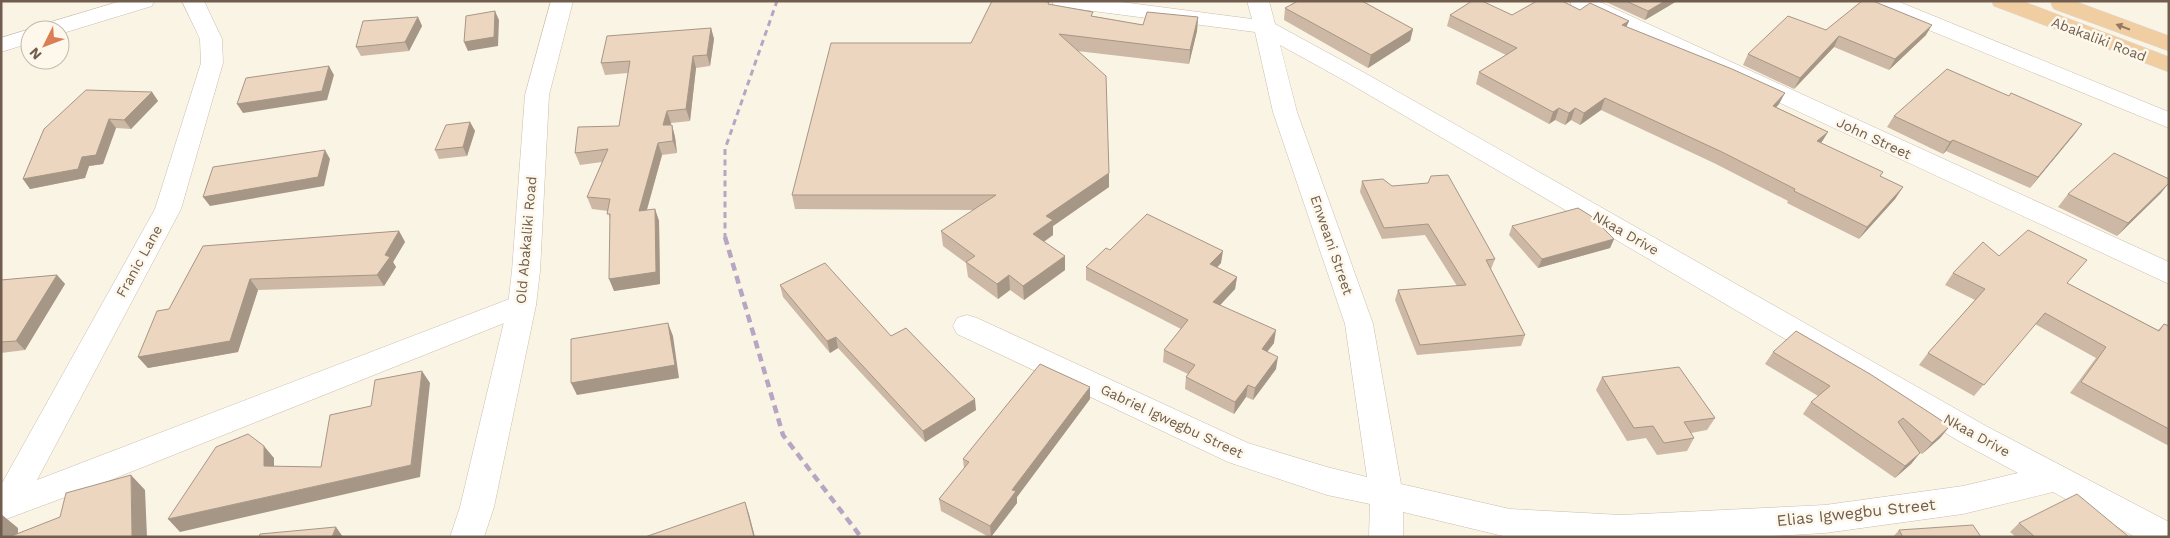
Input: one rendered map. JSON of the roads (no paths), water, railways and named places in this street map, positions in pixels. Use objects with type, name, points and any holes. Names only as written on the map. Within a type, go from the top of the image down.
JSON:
[{"type":"highway","name":"Abakaliki Road","points":[[2002,1],[2169,65]]},
{"type":"highway","name":"Abakaliki Road","points":[[2055,1],[2169,44]]},
{"type":"street","points":[[70,24],[144,1]]},
{"type":"street","name":"Franic Lane","points":[[4,506],[168,209],[212,63],[211,39],[193,1]]},
{"type":"street","name":"Old Abakaliki Road","points":[[467,537],[477,507],[522,305],[526,271],[537,95],[562,1]]},
{"type":"street","name":"Nkaa Drive","points":[[1062,1],[1262,9],[1355,77],[1974,435],[2166,537]]},
{"type":"street","name":"John Street","points":[[1580,1],[2169,274]]},
{"type":"street","points":[[1878,1],[2169,120]]},
{"type":"street","name":"Enweani Street","points":[[1262,9],[1286,112],[1359,324],[1386,493],[1386,537]]},
{"type":"street","points":[[1,45],[20,39]]},
{"type":"street","name":"Franic Lane","points":[[4,506],[92,474],[522,305]]},
{"type":"street","name":"Gabriel Igwegbu Street","points":[[967,326],[1239,453],[1327,481],[1386,493]]},
{"type":"street","name":"Elias Igwegbu Street","points":[[1386,493],[1510,523],[1621,529],[1824,519],[1964,500],[2056,478]]},
{"type":"railway","points":[[725,237],[725,149],[777,1]]},
{"type":"railway","points":[[725,237],[783,435],[861,537]]}]
